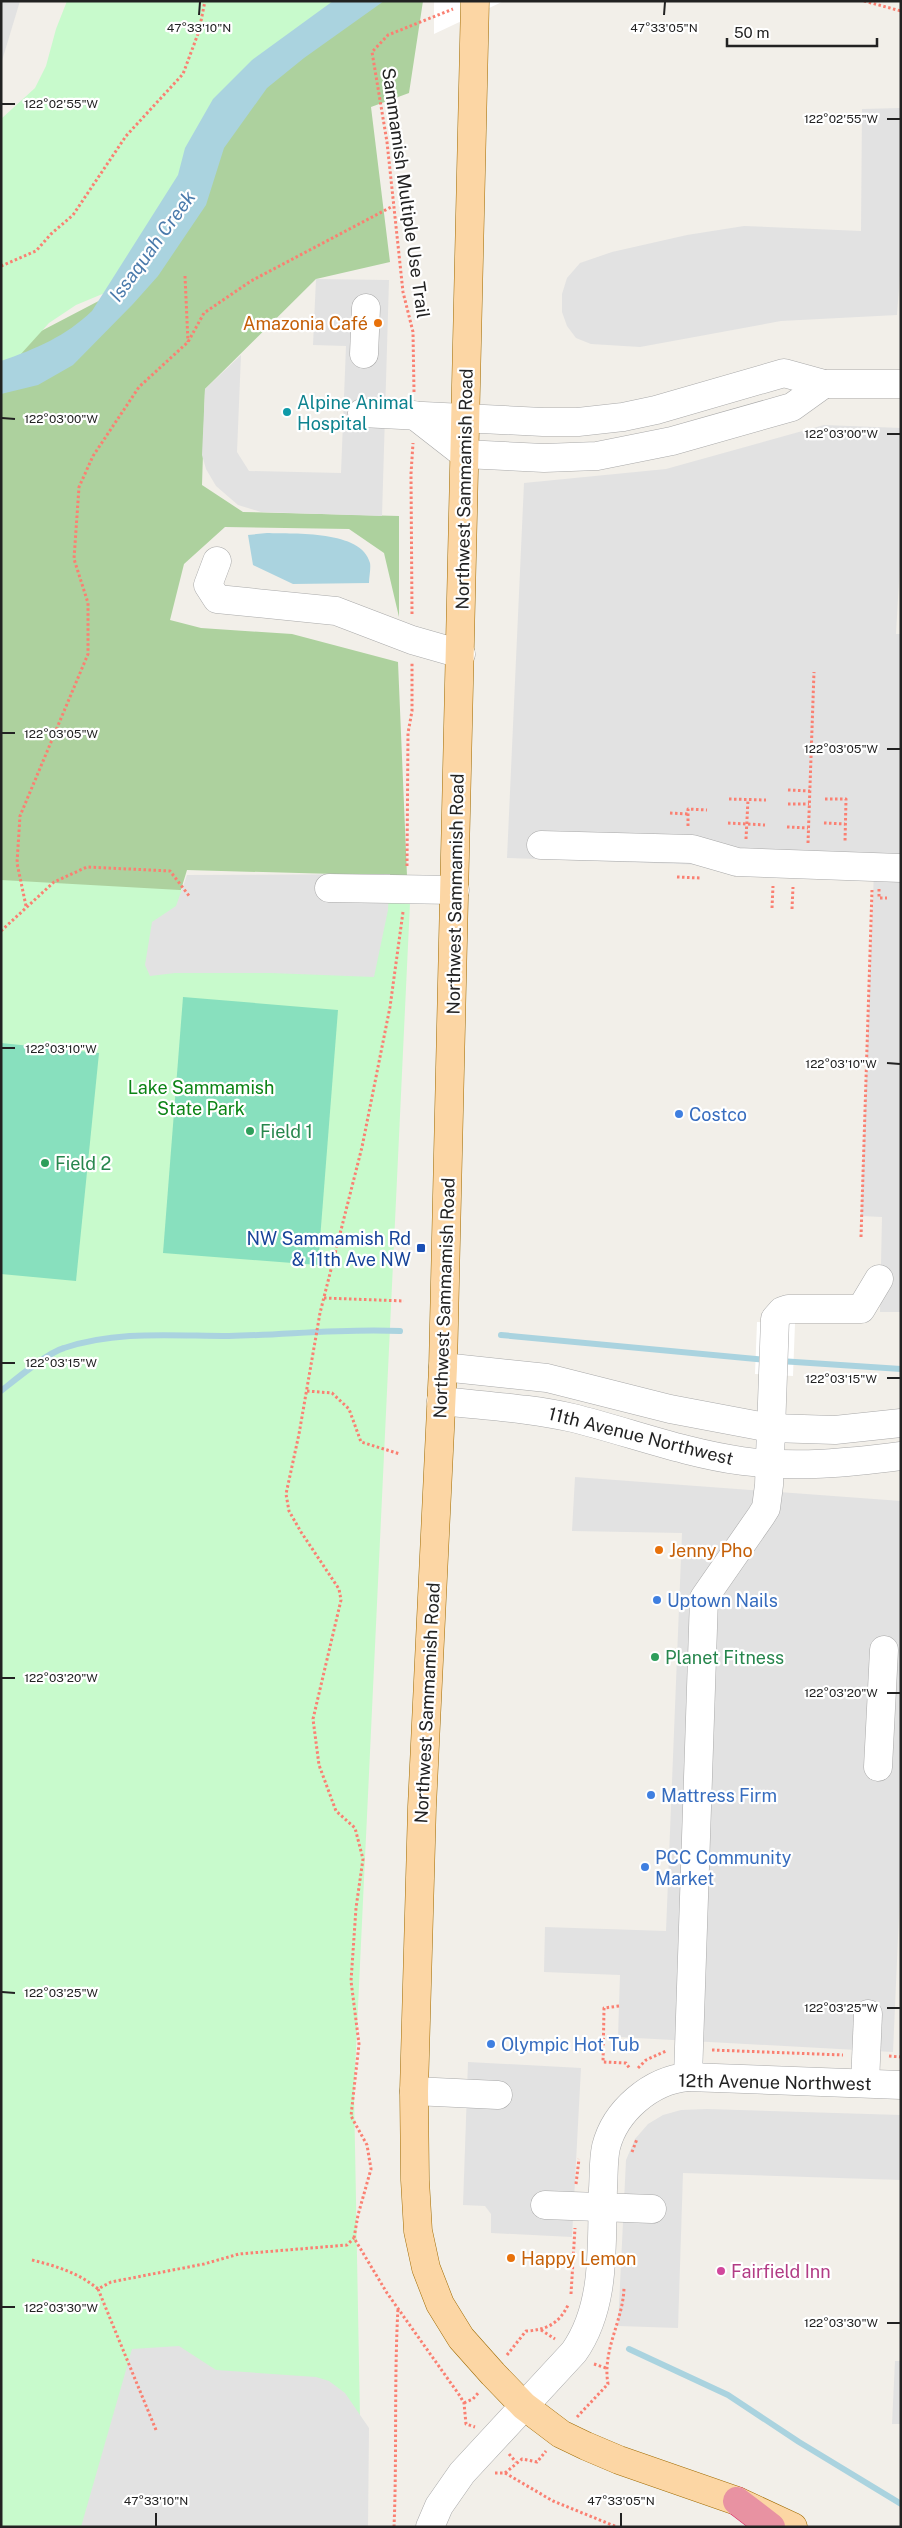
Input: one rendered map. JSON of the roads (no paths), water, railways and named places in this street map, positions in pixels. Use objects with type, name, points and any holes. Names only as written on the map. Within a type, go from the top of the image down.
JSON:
[{"type":"highway","points":[[737,2501],[772,2527]]},
{"type":"main road","name":"Northwest Sammamish Road","points":[[470,8],[466,418],[442,1367],[423,1798],[414,2091],[415,2180],[418,2231],[426,2268],[440,2304],[461,2338],[524,2406],[562,2434],[586,2446],[619,2460],[737,2501],[793,2527]]},
{"type":"street","points":[[364,354],[366,308]]},
{"type":"street","points":[[362,413],[414,408],[466,418],[562,422],[623,417],[656,410],[784,373],[824,384],[901,384]]},
{"type":"street","points":[[414,408],[464,454],[544,458],[622,452],[672,441],[792,407],[824,384]]},
{"type":"street","points":[[217,561],[208,585],[217,599],[336,610],[412,640],[461,654]]},
{"type":"street","points":[[541,845],[692,849],[737,862],[901,868]]},
{"type":"street","points":[[329,888],[454,890]]},
{"type":"street","points":[[688,2077],[704,1598],[766,1508],[770,1463],[774,1322],[778,1314],[788,1309],[861,1309],[879,1279]]},
{"type":"street","name":"11th Avenue Northwest","points":[[442,1367],[547,1378],[670,1408],[771,1428],[836,1430],[901,1423]]},
{"type":"street","name":"11th Avenue Northwest","points":[[441,1401],[539,1412],[573,1418],[708,1455],[770,1463],[836,1464],[901,1456]]},
{"type":"street","points":[[878,1767],[884,1650]]},
{"type":"street","points":[[865,2083],[868,2014]]},
{"type":"street","name":"12th Avenue Northwest","points":[[524,2406],[574,2352],[585,2336],[597,2296],[604,2158],[609,2137],[616,2122],[635,2101],[656,2086],[671,2079],[688,2077],[901,2085]]},
{"type":"street","points":[[414,2091],[498,2094]]},
{"type":"street","points":[[545,2205],[652,2209]]},
{"type":"street","points":[[430,2527],[439,2506],[462,2473],[524,2406]]},
{"type":"water","name":"Issaquah Creek","points":[[333,1],[384,1],[304,58],[267,88],[224,148],[206,205],[158,276],[133,304],[73,365],[38,385],[1,394],[1,361],[26,352],[61,335],[92,311],[178,175],[185,148],[213,99],[252,60]]},
{"type":"water","points":[[267,533],[326,536],[341,539],[354,545],[364,552],[370,563],[369,583],[293,584],[253,565],[248,535]]},
{"type":"waterway","points":[[1,1391],[49,1355],[84,1342],[146,1335],[229,1336],[357,1330],[400,1331]]},
{"type":"waterway","points":[[501,1335],[767,1360]]},
{"type":"waterway","points":[[780,1361],[901,1369]]},
{"type":"waterway","points":[[629,2349],[728,2395],[799,2442],[901,2504]]},
{"type":"place","name":"Amazonia Café","points":[[378,323]]},
{"type":"place","name":"Alpine Animal Hospital","points":[[287,412]]},
{"type":"place","name":"Costco","points":[[679,1114]]},
{"type":"place","name":"Field 1","points":[[250,1131]]},
{"type":"place","name":"Field 2","points":[[45,1163]]},
{"type":"place","name":"NW Sammamish Rd & 11th Ave NW","points":[[421,1248]]},
{"type":"place","name":"Jenny Pho","points":[[659,1550]]},
{"type":"place","name":"Uptown Nails","points":[[657,1600]]},
{"type":"place","name":"Planet Fitness","points":[[655,1657]]},
{"type":"place","name":"Mattress Firm","points":[[651,1795]]},
{"type":"place","name":"PCC Community Market","points":[[645,1867]]},
{"type":"place","name":"Olympic Hot Tub","points":[[491,2044]]},
{"type":"place","name":"Happy Lemon","points":[[511,2258]]},
{"type":"place","name":"Fairfield Inn","points":[[721,2271]]},
{"type":"park label","name":"Lake Sammamish State Park","points":[[201,1097]]}]
